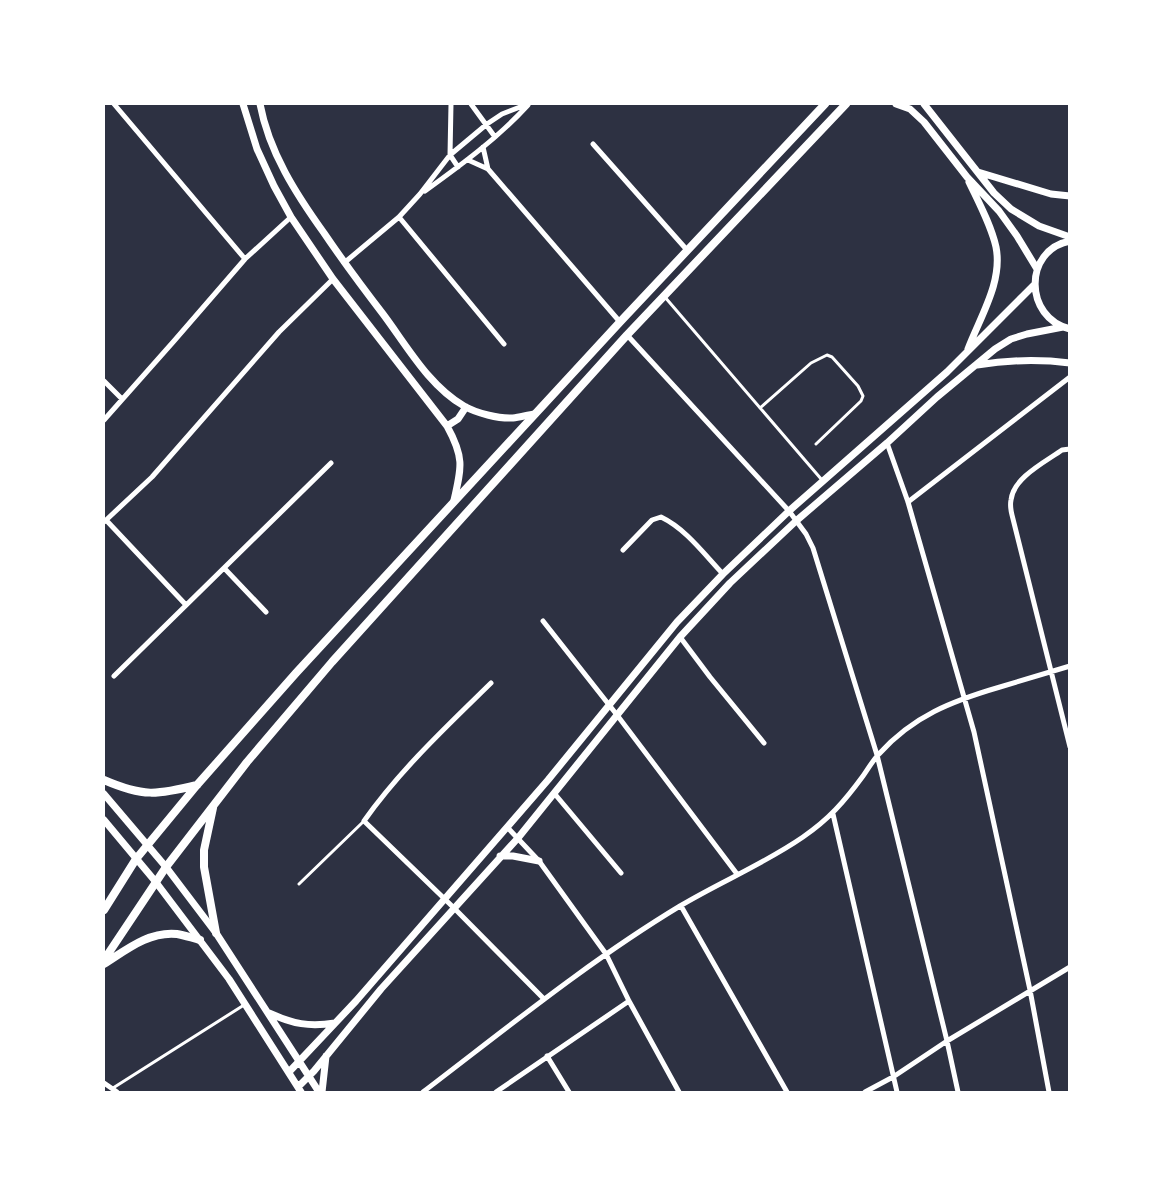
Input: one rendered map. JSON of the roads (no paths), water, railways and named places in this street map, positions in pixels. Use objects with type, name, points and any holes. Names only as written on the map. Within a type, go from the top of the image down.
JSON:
[{"type":"main road","points":[[104,910],[147,845],[303,665],[454,500],[825,104]]},
{"type":"main road","points":[[104,962],[155,881],[247,762],[332,662],[627,334],[846,104]]},
{"type":"main road","points":[[104,780],[123,789],[152,793],[197,785]]},
{"type":"main road","points":[[214,805],[204,850],[204,867],[216,933]]},
{"type":"main road","points":[[104,962],[152,936],[178,934],[200,940]]},
{"type":"street","points":[[114,104],[245,259]]},
{"type":"street","points":[[260,104],[262,116],[276,153],[297,194],[427,373],[448,395],[466,407],[501,417],[512,418],[535,414]]},
{"type":"street","points":[[451,104],[450,154],[458,167]]},
{"type":"street","points":[[471,104],[495,137]]},
{"type":"street","points":[[345,263],[399,217],[420,194],[450,154],[502,114],[529,104]]},
{"type":"street","points":[[420,194],[468,160],[510,124],[529,104]]},
{"type":"street","points":[[896,104],[910,109],[924,122],[967,177],[999,211],[1037,269]]},
{"type":"street","points":[[924,104],[994,193],[1011,209],[1039,226],[1070,239]]},
{"type":"street","points":[[242,105],[273,186],[291,217],[333,279],[447,426],[458,448],[460,460],[454,500]]},
{"type":"street","points":[[592,144],[687,250]]},
{"type":"street","points":[[483,147],[488,169]]},
{"type":"street","points":[[468,160],[488,169],[620,322]]},
{"type":"street","points":[[978,172],[1051,194],[1070,196]]},
{"type":"street","points":[[967,177],[996,247],[997,264],[994,283],[967,352]]},
{"type":"street","points":[[104,420],[245,259],[291,217]]},
{"type":"street","points":[[399,217],[504,344]]},
{"type":"street","points":[[1066,328],[1052,320],[1042,310],[1035,285],[1037,269],[1044,258],[1053,248],[1070,239]]},
{"type":"street","points":[[186,605],[105,521],[152,477],[279,332],[333,279]]},
{"type":"street","points":[[289,1072],[335,1023],[548,780],[677,622],[789,511],[947,372],[1035,285]]},
{"type":"street","points":[[104,820],[155,881],[229,979],[300,1090],[381,989],[518,838],[680,637],[730,583],[796,521],[995,349],[1011,339],[1027,334],[1066,328]]},
{"type":"street","points":[[627,334],[789,511],[813,548],[877,755],[958,1092]]},
{"type":"street","points":[[974,365],[1026,360],[1070,363]]},
{"type":"street","points":[[908,502],[1070,377]]},
{"type":"street","points":[[104,381],[122,399]]},
{"type":"street","points":[[447,426],[458,419],[466,407]]},
{"type":"street","points":[[887,443],[908,502],[974,732],[1030,990],[1049,1092]]},
{"type":"street","points":[[1070,449],[1062,450],[1020,481],[1011,501],[1012,515],[1070,747]]},
{"type":"street","points":[[114,676],[331,463]]},
{"type":"street","points":[[624,550],[652,520],[661,517],[681,529],[723,574]]},
{"type":"street","points":[[225,569],[266,612]]},
{"type":"street","points":[[543,621],[737,874]]},
{"type":"street","points":[[680,637],[764,743]]},
{"type":"street","points":[[423,1092],[543,999],[606,954],[681,906],[775,855],[820,826],[833,814],[877,755],[896,736],[930,712],[964,698],[1070,666]]},
{"type":"street","points":[[491,683],[430,743],[379,800],[364,821],[543,999]]},
{"type":"street","points":[[554,793],[621,873]]},
{"type":"street","points":[[104,795],[166,867],[216,933],[320,1092]]},
{"type":"street","points":[[833,814],[897,1092]]},
{"type":"street","points":[[507,827],[539,861],[606,954],[678,1092]]},
{"type":"street","points":[[500,856],[539,861]]},
{"type":"street","points":[[681,906],[787,1092]]},
{"type":"street","points":[[865,1092],[1070,967]]},
{"type":"street","points":[[496,1092],[629,1001]]},
{"type":"street","points":[[268,1013],[292,1023],[306,1025],[335,1023]]},
{"type":"street","points":[[320,1092],[326,1056]]},
{"type":"street","points":[[548,1056],[569,1092]]},
{"type":"street","points":[[104,1083],[115,1091]]},
{"type":"lane","points":[[664,296],[823,481]]},
{"type":"lane","points":[[760,408],[811,363],[827,355],[832,357],[858,386],[862,396],[861,401],[816,444]]},
{"type":"lane","points":[[299,885],[364,821]]},
{"type":"lane","points":[[115,1091],[246,1004]]}]
